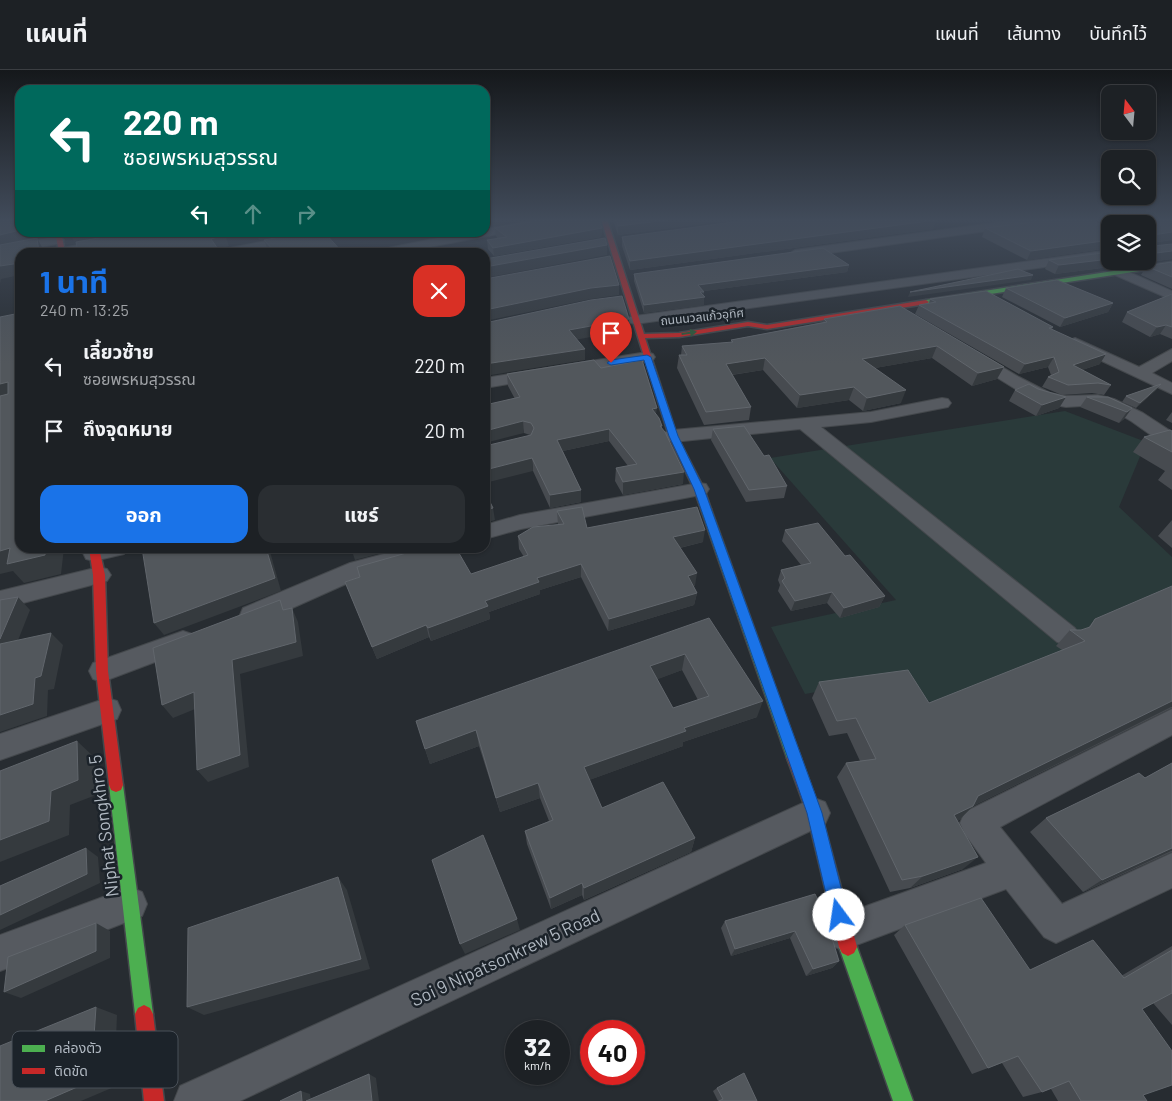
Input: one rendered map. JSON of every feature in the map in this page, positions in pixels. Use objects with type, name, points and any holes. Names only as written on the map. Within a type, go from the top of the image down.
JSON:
[{"type":"street","points":[[619,267],[627,276],[624,301],[636,320],[641,336],[652,356],[673,436],[699,489],[814,813],[844,932],[903,1101]]},
{"type":"street","points":[[636,320],[1016,267]]},
{"type":"street","name":"ถนนนวลแก้วอุทิศ","points":[[641,336],[679,334],[748,324],[767,327],[1152,267]]},
{"type":"street","points":[[1120,272],[1172,296]]},
{"type":"street","points":[[983,293],[1008,307]]},
{"type":"street","points":[[892,308],[915,321]]},
{"type":"street","name":"ถนนนวลแก้วอุทิศ","points":[[754,336],[767,327]]},
{"type":"street","points":[[1059,335],[1172,389]]},
{"type":"street","points":[[961,349],[1038,394],[1064,402],[1097,400],[1110,404],[1146,423],[1172,441]]},
{"type":"street","points":[[1140,374],[1172,354]]},
{"type":"street","points":[[490,382],[652,356]]},
{"type":"street","points":[[673,436],[871,417],[942,403]]},
{"type":"street","points":[[804,423],[1066,635]]},
{"type":"street","points":[[490,531],[520,522],[699,489]]},
{"type":"street","points":[[230,623],[276,606],[358,569],[415,553]]},
{"type":"street","points":[[0,600],[101,556]]},
{"type":"street","name":"Niphat Songkhro 5","points":[[101,556],[102,672],[145,1031]]},
{"type":"street","points":[[102,672],[203,634]]},
{"type":"street","points":[[0,747],[107,710]]},
{"type":"street","points":[[1172,721],[976,823],[1056,925],[1172,870]]},
{"type":"street","name":"Soi 9 Nipatsonkrew 5 Road","points":[[195,1101],[814,813]]},
{"type":"street","points":[[844,932],[1012,870]]},
{"type":"street","points":[[0,953],[130,904]]},
{"type":"street","name":"Niphat Songkhro 5","points":[[152,1088],[154,1101]]},
{"type":"shaded area","points":[[1065,411],[1146,442],[1119,507],[1172,557],[1172,602],[944,709],[887,679],[805,694],[771,627],[896,600],[770,458]]},
{"type":"building","points":[[550,267],[613,267],[619,285],[591,288],[490,309],[490,278]]},
{"type":"building","points":[[684,267],[833,267],[698,285],[704,292],[700,292],[705,297],[644,305],[634,274]]},
{"type":"building","points":[[1156,267],[1172,267],[1172,277],[1155,270]]},
{"type":"building","points":[[1018,269],[1033,275],[910,292]]},
{"type":"building","points":[[1057,280],[1113,303],[1065,318],[1006,288]]},
{"type":"building","points":[[986,291],[1053,327],[1049,328],[1106,354],[1073,365],[1111,385],[1098,383],[1068,385],[1048,377],[1059,372],[1054,357],[1025,364],[919,305],[936,302],[930,299]]},
{"type":"building","points":[[1172,294],[1172,327],[1166,325],[1157,327],[1127,312]]},
{"type":"building","points":[[622,296],[629,319],[569,330],[585,349],[490,363],[490,322],[591,300]]},
{"type":"building","points":[[900,306],[1004,367],[978,373],[937,346],[862,359],[906,390],[867,398],[854,387],[800,395],[765,358],[726,364],[751,407],[706,412],[679,355],[687,355],[682,346],[733,342],[731,340],[827,322],[824,319]]},
{"type":"building","points":[[15,314],[15,553],[45,553],[45,555],[7,564],[10,548],[0,551],[0,396],[8,394],[8,382],[0,384],[0,317]]},
{"type":"building","points":[[594,360],[601,368],[642,360],[657,408],[652,409],[659,418],[662,426],[660,426],[665,432],[684,472],[623,482],[616,468],[637,464],[609,429],[557,440],[581,490],[550,495],[532,458],[490,469],[490,445],[531,435],[534,428],[531,423],[523,421],[490,430],[490,404],[520,397],[507,374]]},
{"type":"building","points":[[1029,384],[1038,389],[1066,397],[1042,405],[1015,390]]},
{"type":"building","points":[[1161,384],[1140,403],[1126,396]]},
{"type":"building","points":[[1087,397],[1108,397],[1132,408],[1127,412]]},
{"type":"building","points":[[744,426],[764,456],[769,455],[787,486],[749,490],[713,429]]},
{"type":"building","points":[[1172,431],[1172,452],[1144,437]]},
{"type":"building","points":[[582,507],[587,528],[697,507],[705,530],[673,537],[697,573],[688,576],[697,593],[609,619],[581,564],[537,578],[539,582],[485,601],[488,606],[428,628],[426,625],[372,647],[345,582],[360,577],[357,567],[406,553],[459,553],[471,574],[528,555],[518,536],[533,527],[564,524],[557,511]]},
{"type":"building","points":[[818,523],[845,556],[850,555],[885,596],[844,608],[832,592],[795,601],[782,581],[785,578],[781,570],[811,563],[785,530]]},
{"type":"building","points":[[143,553],[268,553],[275,578],[154,623]]},
{"type":"building","points":[[1172,586],[1172,701],[978,796],[973,806],[954,815],[978,857],[923,876],[902,880],[846,763],[876,759],[856,718],[837,721],[819,682],[908,670],[929,703],[1085,641],[1070,630],[1081,630],[1090,627],[1095,619]]},
{"type":"building","points":[[18,597],[0,639],[0,600]]},
{"type":"building","points":[[280,600],[283,610],[292,608],[296,642],[232,660],[240,755],[197,770],[194,692],[162,705],[153,648]]},
{"type":"building","points":[[709,618],[763,701],[684,728],[686,731],[584,767],[602,808],[663,782],[695,838],[584,888],[582,883],[550,898],[525,831],[553,820],[538,783],[496,798],[476,730],[425,749],[416,721]],"holes":[[[685,654],[709,696],[673,708],[650,666]]]},
{"type":"building","points":[[51,633],[41,676],[35,678],[33,704],[0,715],[0,644]]},
{"type":"building","points":[[77,741],[78,780],[51,791],[49,821],[0,840],[0,771]]},
{"type":"building","points":[[1172,763],[1172,848],[1102,880],[1046,818],[1139,773],[1145,778]]},
{"type":"building","points":[[483,835],[517,919],[460,944],[432,860]]},
{"type":"building","points":[[86,848],[87,874],[0,915],[0,886]]},
{"type":"building","points":[[338,877],[361,959],[187,1007],[188,928]]},
{"type":"building","points":[[815,894],[824,912],[839,961],[813,969],[795,931],[735,949],[725,921]]},
{"type":"building","points":[[981,898],[1030,970],[1093,940],[1124,978],[1172,950],[1172,993],[1142,1009],[1172,1051],[1172,1085],[1143,1095],[1147,1101],[1081,1101],[1069,1081],[1042,1092],[1018,1056],[988,1068],[905,925]]},
{"type":"building","points":[[96,923],[96,951],[4,992],[8,957]]},
{"type":"building","points":[[96,1007],[94,1031],[37,1031]]},
{"type":"building","points":[[12,1041],[12,1088],[75,1088],[45,1101],[0,1101],[0,1046]]},
{"type":"building","points":[[744,1073],[757,1101],[719,1101],[723,1099],[717,1088]]},
{"type":"building","points":[[369,1074],[372,1101],[306,1101]]},
{"type":"building","points":[[301,1091],[302,1101],[280,1101]]},
{"type":"traffic: fast","points":[[926,302],[1152,267]]},
{"type":"traffic: fast","points":[[706,509],[794,758]]},
{"type":"traffic: fast","points":[[116,785],[144,1014]]},
{"type":"traffic: fast","points":[[848,947],[903,1101]]},
{"type":"traffic: jam","points":[[619,267],[673,436],[699,489],[706,509]]},
{"type":"traffic: jam","points":[[641,336],[679,335],[748,324],[767,327],[926,302]]},
{"type":"traffic: jam","points":[[95,553],[99,575],[102,671],[116,785]]},
{"type":"traffic: jam","points":[[794,758],[814,813],[848,947]]},
{"type":"traffic: jam","points":[[144,1014],[146,1031]]},
{"type":"traffic: jam","points":[[153,1088],[154,1101]]},
{"type":"route","points":[[611,363],[647,357],[673,436],[699,489],[814,813],[839,915]]}]
